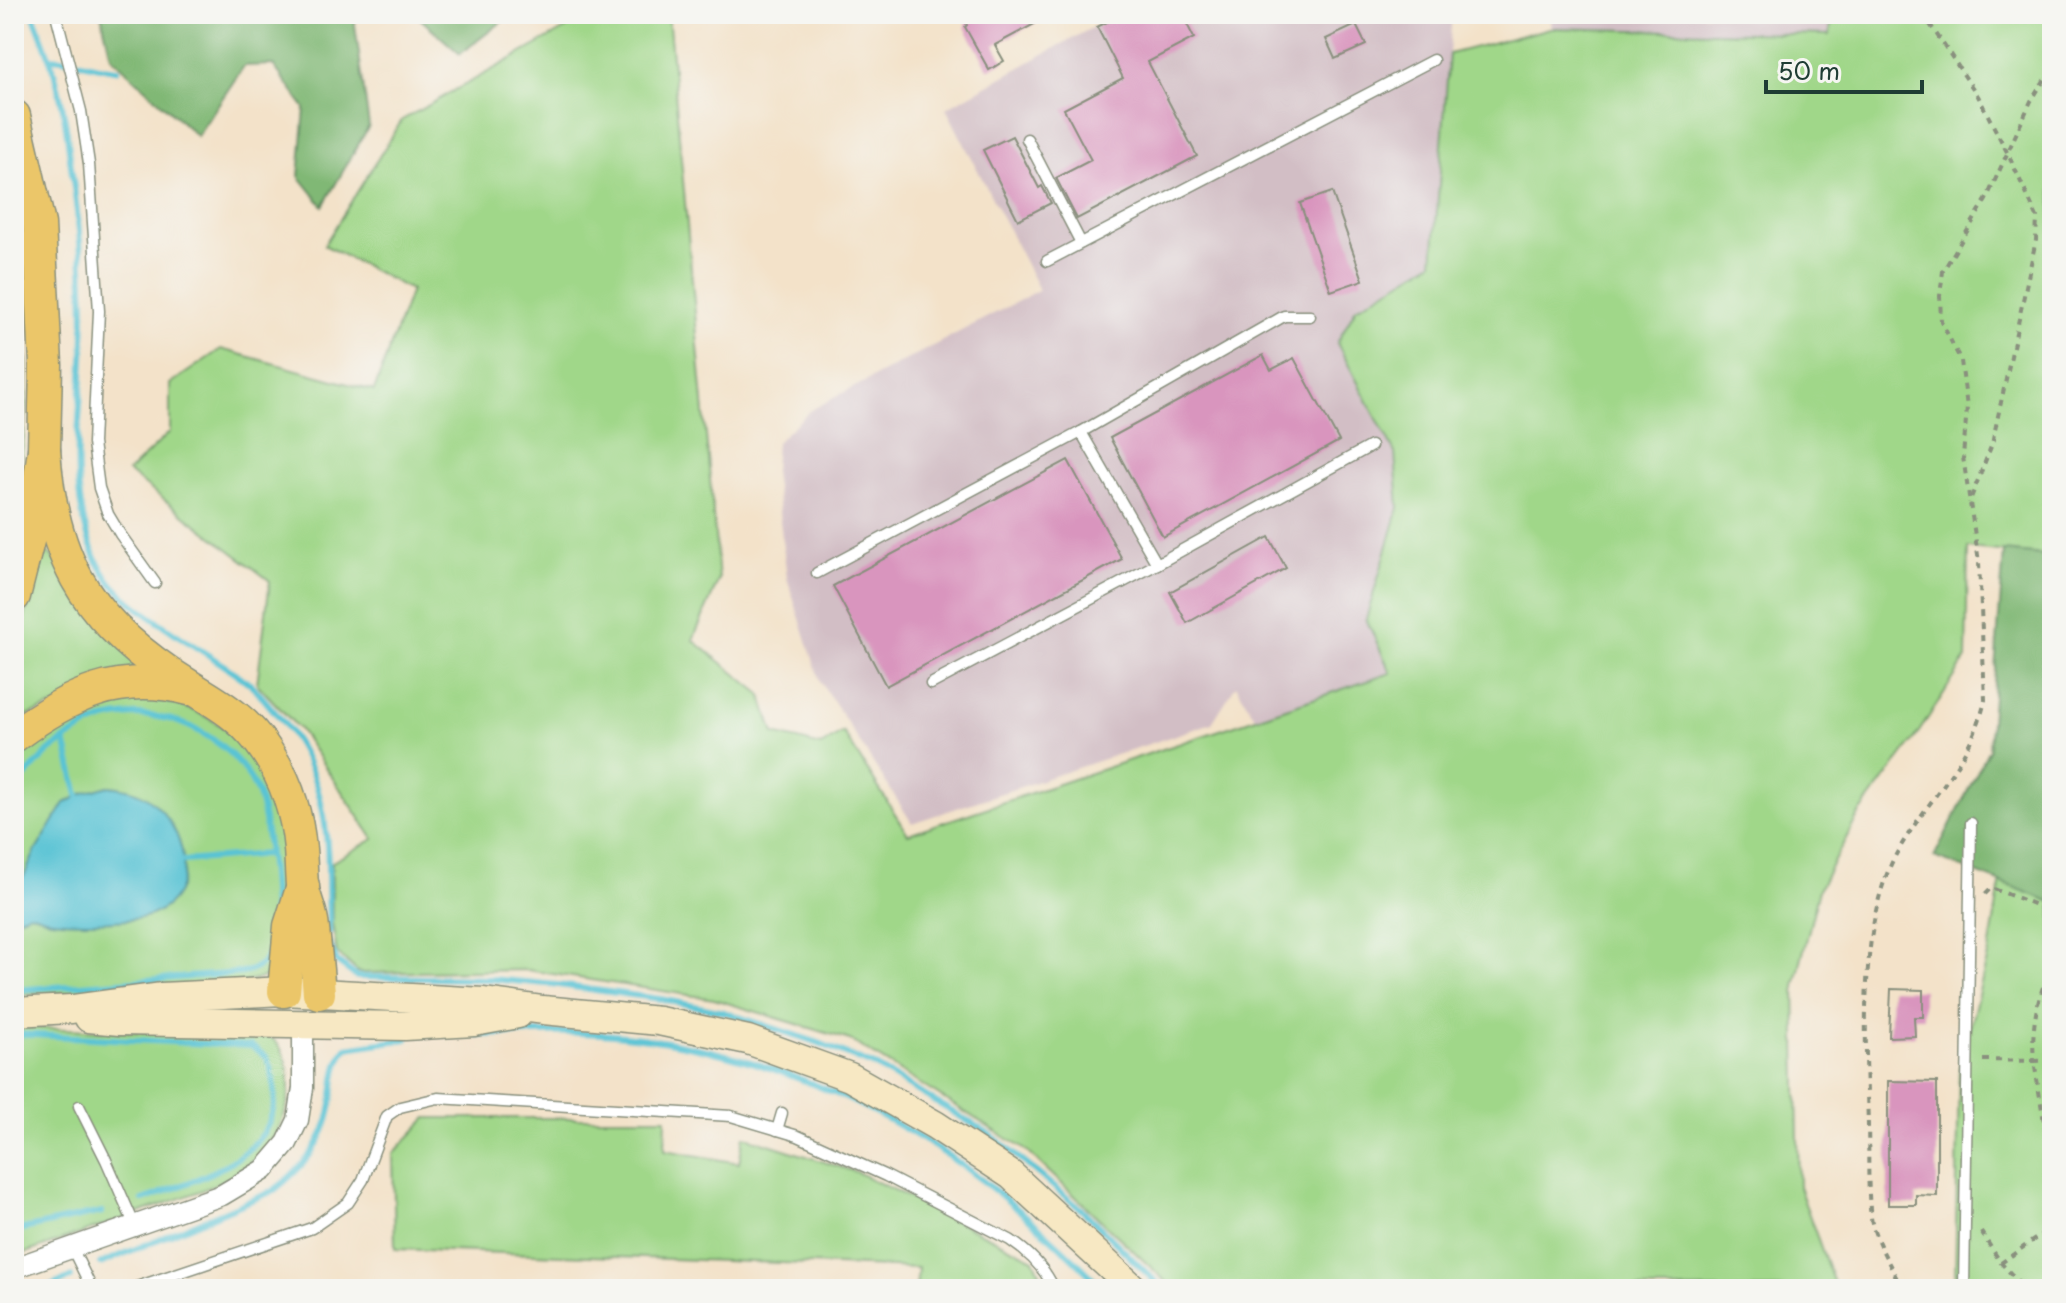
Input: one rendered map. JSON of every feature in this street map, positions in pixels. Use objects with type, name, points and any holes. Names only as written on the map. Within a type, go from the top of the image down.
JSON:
[{"type":"main road","points":[[14,116],[39,224],[46,365],[44,450],[50,513],[58,538],[78,583],[92,604],[128,641],[168,672],[237,716],[267,751],[279,771],[295,817],[303,886],[312,918],[319,993]]},
{"type":"main road","points":[[14,596],[34,517],[44,450]]},
{"type":"main road","points":[[14,736],[50,709],[99,689],[146,683],[200,692]]},
{"type":"main road","points":[[284,991],[290,926],[303,886]]},
{"type":"street","points":[[284,991],[293,1019],[303,1025]]},
{"type":"street","points":[[25,1012],[161,997],[284,991],[470,1000],[659,1021],[748,1040],[850,1077],[935,1125],[1011,1175],[1134,1289]]},
{"type":"street","points":[[303,1025],[313,1019],[317,1012],[319,993]]},
{"type":"street","points":[[25,1012],[120,1021],[405,1026],[474,1022],[543,1010]]},
{"type":"street","points":[[14,1268],[222,1195],[264,1170],[287,1143],[298,1120],[303,1088],[303,1025]]},
{"type":"lane","points":[[56,14],[81,111],[89,164],[99,311],[93,443],[99,488],[108,514],[155,583]]},
{"type":"lane","points":[[1047,261],[1433,60]]},
{"type":"lane","points":[[1027,139],[1081,243]]},
{"type":"lane","points":[[817,573],[1081,432],[1284,316],[1310,316]]},
{"type":"lane","points":[[1081,432],[1157,564]]},
{"type":"lane","points":[[931,684],[1371,446]]},
{"type":"lane","points":[[1964,1289],[1971,823]]},
{"type":"lane","points":[[131,1289],[312,1228],[348,1203],[363,1180],[387,1116],[400,1107],[438,1098],[731,1116],[798,1136],[886,1176],[1010,1240],[1027,1252],[1054,1289]]},
{"type":"lane","points":[[79,1106],[135,1226]]},
{"type":"lane","points":[[777,1130],[782,1113]]},
{"type":"lane","points":[[72,1248],[92,1289]]},
{"type":"path","points":[[1923,14],[1978,96],[2037,217],[2036,240],[1992,444],[1968,505]]},
{"type":"path","points":[[1902,1289],[1871,1220],[1867,1082],[1869,943],[1883,884],[1897,852],[1957,768],[1981,720],[1985,700],[1981,590],[1963,457],[1967,407],[1961,361],[1941,321],[1943,271],[1986,200],[2031,101],[2052,68]]},
{"type":"path","points":[[1968,909],[1991,888],[2052,911]]},
{"type":"path","points":[[2052,966],[2042,986],[2031,1035],[2052,1156]]},
{"type":"path","points":[[1966,1059],[2052,1060]]},
{"type":"path","points":[[1964,1206],[2001,1263],[2025,1289]]},
{"type":"path","points":[[2001,1263],[2052,1227]]},
{"type":"shaded area","points":[[1117,14],[1452,14],[1433,262],[1356,308],[1337,342],[1395,453],[1399,508],[1366,619],[1391,673],[1255,717],[1236,685],[1212,723],[912,823],[820,681],[787,578],[774,471],[776,442],[811,410],[1039,290],[946,108]]},
{"type":"shaded area","points":[[1553,14],[1832,14],[1831,35],[1550,28]]},
{"type":"green space","points":[[101,14],[356,14],[369,126],[323,206],[299,176],[305,108],[273,65],[244,66],[197,136],[111,57]]},
{"type":"green space","points":[[415,14],[512,14],[460,54]]},
{"type":"green space","points":[[586,14],[668,14],[719,579],[693,640],[761,694],[774,734],[821,746],[843,732],[908,834],[1391,673],[1366,619],[1399,508],[1395,453],[1337,343],[1356,308],[1433,262],[1449,54],[1550,28],[1830,35],[1832,14],[2052,14],[2052,556],[1968,548],[1966,659],[1915,738],[1859,814],[1819,889],[1795,986],[1799,1187],[1836,1289],[1174,1289],[1027,1151],[850,1040],[714,999],[527,970],[359,973],[337,953],[332,923],[332,862],[374,839],[300,730],[257,684],[270,581],[128,472],[170,432],[170,384],[221,349],[374,391],[411,290],[324,245],[402,120],[572,25]]},
{"type":"green space","points":[[14,210],[24,286],[27,363],[24,439],[14,515]]},
{"type":"green space","points":[[2004,551],[2052,556],[2052,902],[1934,857],[1989,749]]},
{"type":"green space","points":[[49,553],[150,669],[14,721],[14,651],[43,556]]},
{"type":"green space","points":[[134,698],[168,703],[198,713],[224,728],[245,748],[262,772],[274,800],[284,866],[273,969],[263,978],[229,986],[14,995],[14,756],[29,739],[80,707]]},
{"type":"green space","points":[[2017,782],[2052,789],[2052,1289],[1955,1289],[1959,1069],[1989,952]]},
{"type":"green space","points":[[14,1027],[270,1037],[283,1052],[288,1072],[288,1097],[283,1117],[274,1137],[261,1154],[228,1178],[185,1197],[14,1257]]},
{"type":"green space","points":[[427,1118],[666,1118],[665,1150],[739,1163],[744,1136],[859,1173],[1034,1259],[1047,1289],[916,1289],[918,1268],[395,1249],[393,1154]]},
{"type":"water","points":[[108,786],[130,790],[149,799],[172,826],[180,842],[183,860],[183,876],[178,892],[167,905],[141,918],[74,922],[29,913],[14,920],[14,884],[24,876],[65,803]]},
{"type":"building","points":[[961,14],[1053,14],[995,45],[1004,61],[989,70]]},
{"type":"building","points":[[1123,14],[1182,14],[1194,38],[1148,62],[1197,156],[1077,219],[1056,178],[1091,160],[1064,109],[1123,78],[1097,27]]},
{"type":"building","points":[[1356,25],[1366,45],[1335,59],[1326,39]]},
{"type":"building","points":[[1012,136],[1039,188],[1042,186],[1051,203],[1018,220],[983,150]]},
{"type":"building","points":[[1332,192],[1363,280],[1331,291],[1300,203]]},
{"type":"building","points":[[1263,355],[1271,370],[1294,358],[1339,441],[1163,537],[1110,438]]},
{"type":"building","points":[[1068,460],[1122,559],[886,686],[833,586]]},
{"type":"building","points":[[1269,537],[1286,568],[1187,623],[1170,592]]},
{"type":"building","points":[[1891,989],[1923,990],[1923,1017],[1914,1017],[1915,1036],[1889,1037]]},
{"type":"building","points":[[1888,1081],[1937,1082],[1937,1196],[1916,1195],[1916,1205],[1888,1205]]},
{"type":"waterway","points":[[33,14],[63,108],[79,226],[84,328],[78,440],[79,494],[92,549],[105,575],[124,596],[250,684],[294,737],[318,789],[324,816],[329,933]]},
{"type":"waterway","points":[[49,58],[117,70]]},
{"type":"waterway","points":[[14,990],[241,973],[258,967],[269,953],[273,921],[271,872],[264,823],[256,790],[229,752],[189,726],[167,719],[144,715],[120,716],[97,722],[65,740],[78,795]]},
{"type":"waterway","points":[[14,788],[49,751],[65,740]]},
{"type":"waterway","points":[[184,861],[268,854]]},
{"type":"waterway","points":[[329,944],[337,962],[357,977],[491,979],[661,999],[724,1012],[819,1043],[877,1067],[991,1135],[1082,1210],[1163,1289]]},
{"type":"waterway","points":[[14,1034],[251,1046],[267,1057],[275,1088],[272,1114],[261,1136],[244,1153],[221,1168],[143,1200]]},
{"type":"waterway","points":[[478,1035],[606,1034],[669,1042],[715,1052],[804,1080],[889,1120],[967,1169],[1038,1226],[1104,1289]]},
{"type":"waterway","points":[[100,1264],[273,1191],[302,1165],[323,1134],[331,1109],[337,1069],[347,1048],[407,1039]]},
{"type":"waterway","points":[[14,1231],[102,1212]]},
{"type":"waterway","points":[[45,1289],[71,1277]]}]
